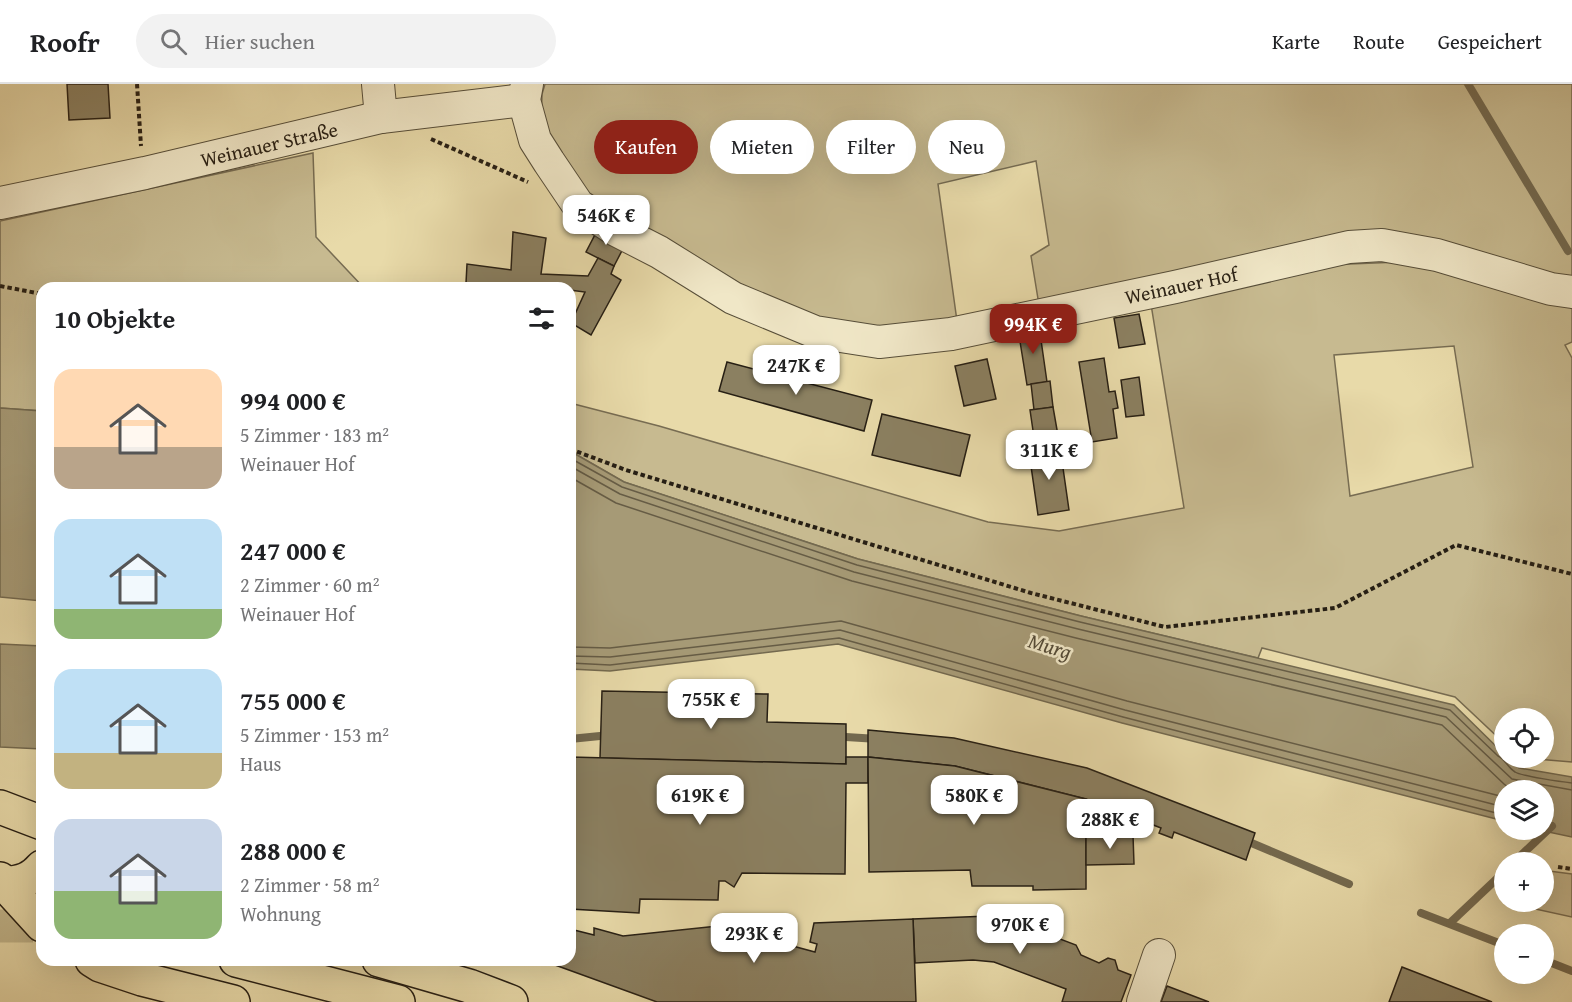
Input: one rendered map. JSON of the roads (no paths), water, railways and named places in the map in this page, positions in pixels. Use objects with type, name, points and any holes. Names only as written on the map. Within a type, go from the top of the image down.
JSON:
[{"type":"main road","points":[[0,807],[36,822]]},
{"type":"main road","points":[[2,882],[23,881],[36,874]]},
{"type":"main road","points":[[2,882],[36,919]]},
{"type":"main road","points":[[103,966],[142,979],[233,1002]]},
{"type":"main road","points":[[259,966],[398,1002]]},
{"type":"main road","points":[[400,966],[469,986],[511,1002]]},
{"type":"street","points":[[378,84],[381,117]]},
{"type":"street","name":"Weinauer Straße","points":[[0,203],[145,173],[381,117],[526,92]]},
{"type":"street","name":"Weinauer Hof","points":[[526,92],[536,140],[578,205],[616,230],[659,252],[733,298],[814,332],[879,342],[951,334],[1349,247],[1382,245],[1437,255],[1551,289],[1572,292]]},
{"type":"street","points":[[1143,1002],[1159,955]]},
{"type":"water","points":[[0,408],[36,411],[36,600],[0,597]]},
{"type":"water","name":"Murg","points":[[576,454],[624,482],[858,559],[1081,616],[1454,705],[1494,744],[1494,768],[1519,768],[1572,777],[1572,837],[1554,833],[1554,780],[1494,780],[1494,818],[1122,723],[838,644],[610,671],[576,669]]},
{"type":"water","points":[[0,644],[36,646],[36,749],[0,747]]},
{"type":"waterway","points":[[1468,84],[1568,251]]},
{"type":"waterway","points":[[576,738],[600,736]]},
{"type":"waterway","points":[[846,737],[878,739]]},
{"type":"waterway","points":[[1242,839],[1349,884]]},
{"type":"waterway","points":[[1525,852],[1537,840]]},
{"type":"waterway","points":[[1450,923],[1494,881]]},
{"type":"waterway","points":[[1421,913],[1494,941]]},
{"type":"waterway","points":[[1554,964],[1572,971]]},
{"type":"tunnel","points":[[0,926],[36,926]]}]
